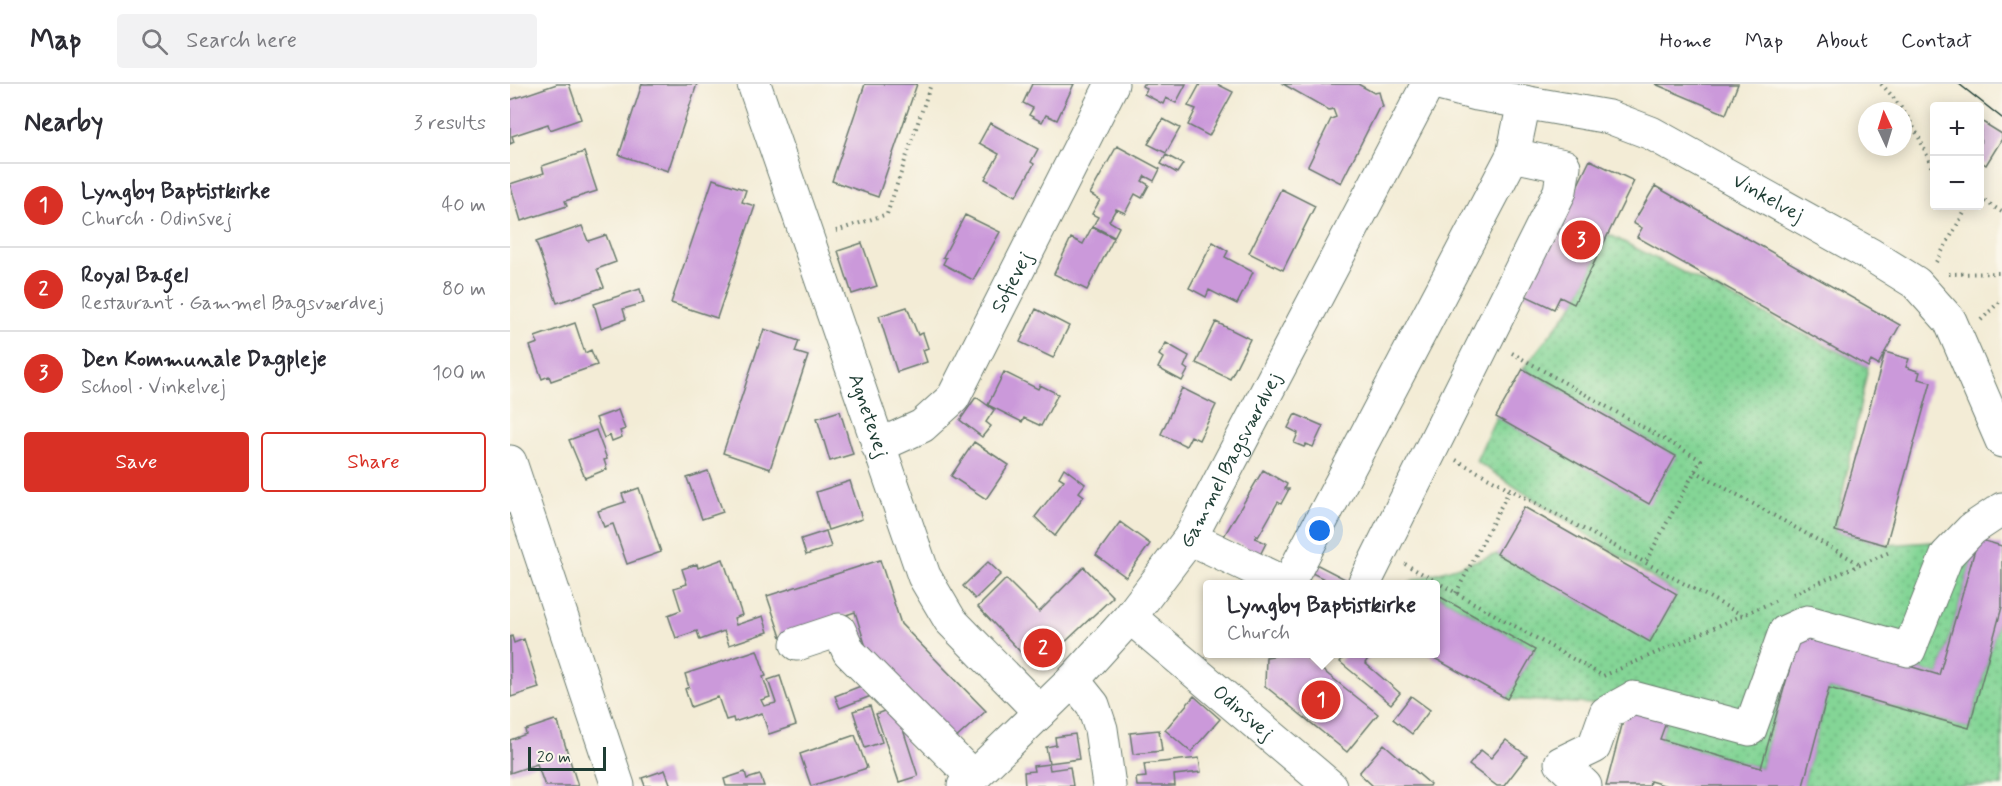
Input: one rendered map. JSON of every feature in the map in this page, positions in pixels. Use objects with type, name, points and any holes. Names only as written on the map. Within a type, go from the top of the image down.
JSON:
[{"type":"street","name":"Agnetevej","points":[[754,84],[924,576],[950,620],[1040,712]]},
{"type":"street","name":"Sofievej","points":[[878,446],[922,426],[953,398],[1113,84]]},
{"type":"street","name":"Gammel Bagsværdvej","points":[[969,781],[1073,680],[1130,617],[1190,538],[1428,84]]},
{"type":"street","name":"Vinkelvej","points":[[1439,84],[1477,94],[1609,117],[1651,133],[1924,282],[1950,321],[2002,441]]},
{"type":"street","points":[[1290,580],[1513,155],[1524,102]]},
{"type":"street","points":[[1366,580],[1560,191],[1564,166],[1513,155]]},
{"type":"street","points":[[510,462],[618,786]]},
{"type":"street","points":[[1585,786],[1561,762],[1594,747],[1606,713],[1633,698],[1750,729],[1785,632],[1808,622],[1909,650],[1947,555],[1972,529],[2002,509]]},
{"type":"street","points":[[1190,538],[1277,580]]},
{"type":"street","name":"Odinsvej","points":[[1130,617],[1330,786]]},
{"type":"street","points":[[797,644],[839,630],[849,652],[969,781]]},
{"type":"street","points":[[1073,680],[1093,705],[1101,729],[1109,786]]},
{"type":"path","points":[[808,241],[887,214],[931,84]]},
{"type":"path","points":[[1881,84],[1900,104],[1925,148],[1930,163]]},
{"type":"path","points":[[1984,201],[2002,212]]},
{"type":"path","points":[[1924,282],[1966,210]]},
{"type":"path","points":[[1924,282],[2002,273]]},
{"type":"path","points":[[1486,338],[1701,460],[1645,563]]},
{"type":"path","points":[[1432,447],[1743,615]]},
{"type":"path","points":[[1695,471],[1860,564]]},
{"type":"path","points":[[1456,593],[1510,489]]},
{"type":"path","points":[[1381,550],[1433,580]]},
{"type":"path","points":[[1440,584],[1603,676],[1892,550]]},
{"type":"green space","points":[[1608,234],[1868,367],[1835,531],[1886,545],[1978,539],[1939,675],[1800,634],[1761,768],[1660,739],[1668,717],[1627,706],[1507,699],[1535,650],[1440,597],[1440,580],[1414,580],[1497,554],[1650,641],[1677,594],[1476,461],[1496,417],[1649,503],[1676,456],[1523,369],[1574,304]]},
{"type":"green space","points":[[2002,607],[2002,786],[1803,786],[1829,688],[1969,728]]},
{"type":"building","points":[[557,84],[569,84],[581,119],[550,130],[548,124],[512,136],[514,142],[510,144],[510,100]]},
{"type":"building","points":[[642,84],[697,84],[668,171],[619,155]]},
{"type":"building","points":[[865,84],[917,84],[878,197],[832,181]]},
{"type":"building","points":[[1032,84],[1074,84],[1057,120],[1046,115],[1042,122],[1029,115],[1033,108],[1023,103]]},
{"type":"building","points":[[1143,84],[1186,84],[1176,103],[1166,98],[1163,104],[1144,94],[1147,89],[1142,86]]},
{"type":"building","points":[[1200,84],[1217,84],[1233,92],[1209,136],[1188,125],[1196,109],[1188,106]]},
{"type":"building","points":[[1283,84],[1358,84],[1374,93],[1379,92],[1383,107],[1379,108],[1341,183],[1308,166],[1331,119],[1336,117],[1333,109],[1329,110]]},
{"type":"building","points":[[1655,84],[1738,84],[1726,114]]},
{"type":"building","points":[[1163,119],[1180,128],[1166,153],[1148,144]]},
{"type":"building","points":[[990,123],[1038,149],[1031,162],[1034,164],[1016,196],[985,179],[999,154],[979,143]]},
{"type":"building","points":[[1984,123],[2002,134],[2002,139],[1986,165],[1984,164]]},
{"type":"building","points":[[1117,146],[1160,169],[1154,181],[1145,176],[1142,181],[1149,185],[1142,198],[1135,194],[1125,213],[1116,209],[1109,221],[1119,227],[1114,237],[1093,226],[1098,217],[1092,214],[1100,200],[1090,194]]},
{"type":"building","points":[[584,152],[597,191],[565,201],[567,206],[521,221],[510,184],[544,173],[542,166]]},
{"type":"building","points":[[1166,155],[1183,164],[1177,173],[1161,164]]},
{"type":"building","points":[[1590,160],[1634,181],[1574,304],[1560,297],[1554,309],[1524,295]]},
{"type":"building","points":[[713,179],[746,190],[742,202],[755,206],[717,318],[671,303]]},
{"type":"building","points":[[1655,186],[1900,325],[1878,365],[1871,361],[1868,367],[1637,237],[1642,228],[1633,223]]},
{"type":"building","points":[[1281,189],[1315,206],[1283,270],[1249,253]]},
{"type":"building","points":[[965,215],[1000,232],[973,280],[943,264],[946,258],[943,257]]},
{"type":"building","points":[[582,226],[588,241],[606,235],[616,262],[597,269],[604,287],[557,303],[536,242]]},
{"type":"building","points":[[1092,227],[1114,238],[1087,290],[1054,274],[1071,238],[1083,244]]},
{"type":"building","points":[[1213,242],[1228,251],[1225,257],[1253,272],[1237,304],[1209,290],[1206,297],[1189,288]]},
{"type":"building","points":[[862,243],[877,286],[852,294],[838,251]]},
{"type":"building","points":[[640,289],[644,303],[623,309],[626,319],[601,328],[594,304]]},
{"type":"building","points":[[907,307],[918,335],[923,333],[928,348],[923,350],[927,362],[897,372],[879,316]]},
{"type":"building","points":[[1036,309],[1069,326],[1053,358],[1020,342]]},
{"type":"building","points":[[1216,322],[1250,339],[1230,379],[1196,363]]},
{"type":"building","points":[[575,323],[585,353],[591,350],[597,365],[551,381],[549,376],[542,379],[530,346],[538,343],[535,337]]},
{"type":"building","points":[[764,329],[799,341],[795,352],[808,356],[770,469],[723,453]]},
{"type":"building","points":[[1166,343],[1189,356],[1184,367],[1188,370],[1182,381],[1158,368],[1163,358],[1159,355]]},
{"type":"building","points":[[1885,352],[1909,359],[1906,367],[1920,372],[1918,379],[1931,382],[1886,545],[1835,531]]},
{"type":"building","points":[[1523,369],[1676,456],[1649,504],[1496,417]]},
{"type":"building","points":[[1004,372],[1038,389],[1040,385],[1058,394],[1041,426],[1024,418],[1022,422],[988,405]]},
{"type":"building","points":[[1182,388],[1216,405],[1199,440],[1191,436],[1186,446],[1161,434]]},
{"type":"building","points":[[976,397],[994,410],[986,422],[991,426],[982,437],[960,420]]},
{"type":"building","points":[[618,410],[625,429],[620,431],[622,437],[612,441],[610,435],[604,438],[596,418]]},
{"type":"building","points":[[840,411],[853,454],[830,461],[817,418]]},
{"type":"building","points":[[1295,414],[1323,426],[1313,447],[1306,444],[1304,447],[1294,443],[1298,433],[1288,428]]},
{"type":"building","points":[[596,430],[607,459],[604,460],[607,469],[585,478],[569,440]]},
{"type":"building","points":[[974,442],[1009,465],[986,499],[951,476]]},
{"type":"building","points":[[1064,468],[1085,484],[1079,492],[1084,496],[1055,536],[1035,517],[1064,480],[1059,477]]},
{"type":"building","points":[[1263,470],[1287,484],[1285,489],[1289,489],[1281,504],[1278,502],[1258,537],[1256,535],[1255,538],[1266,543],[1260,555],[1224,536]]},
{"type":"building","points":[[708,471],[723,512],[702,519],[687,478]]},
{"type":"building","points":[[850,481],[862,519],[828,530],[816,492]]},
{"type":"building","points":[[639,488],[661,552],[627,564],[613,524],[604,527],[598,511],[625,502],[622,494]]},
{"type":"building","points":[[1524,507],[1677,594],[1650,642],[1497,554]]},
{"type":"building","points":[[1120,522],[1150,544],[1126,577],[1096,555]]},
{"type":"building","points":[[826,531],[831,547],[806,555],[801,539]]},
{"type":"building","points":[[1978,539],[2002,546],[2002,607],[1969,728],[1829,688],[1803,786],[1667,786],[1650,781],[1649,786],[1606,786],[1627,706],[1668,717],[1660,739],[1761,768],[1800,633],[1939,675]]},
{"type":"building","points":[[723,559],[742,615],[734,618],[736,625],[763,616],[768,632],[729,645],[724,631],[700,640],[697,631],[676,638],[668,615],[681,610],[674,588],[687,584],[682,569],[697,564],[698,568]]},
{"type":"building","points":[[880,560],[901,624],[986,711],[954,740],[866,647],[855,612],[781,637],[767,596]]},
{"type":"building","points":[[1310,561],[1347,580],[1326,580],[1306,570]]},
{"type":"building","points":[[988,562],[1001,574],[975,599],[963,586]]},
{"type":"building","points":[[1084,567],[1113,597],[1044,662],[1030,662],[978,607],[1006,579],[1039,612]]},
{"type":"building","points":[[1440,597],[1535,650],[1507,699],[1434,658],[1440,658]]},
{"type":"building","points":[[512,636],[514,643],[524,639],[539,688],[511,697],[510,637]]},
{"type":"building","points":[[757,650],[770,697],[761,700],[764,706],[776,703],[768,680],[780,676],[796,725],[769,734],[762,713],[734,722],[733,718],[726,720],[718,697],[691,707],[685,689],[689,687],[685,674]]},
{"type":"building","points":[[1266,658],[1307,658],[1378,714],[1347,752],[1265,686]]},
{"type":"building","points":[[1343,658],[1368,658],[1365,663],[1400,693],[1391,704],[1340,662]]},
{"type":"building","points":[[866,684],[871,696],[840,708],[835,696]]},
{"type":"building","points":[[1194,696],[1220,719],[1191,752],[1165,730]]},
{"type":"building","points":[[1411,696],[1430,710],[1412,734],[1393,719]]},
{"type":"building","points":[[870,706],[882,742],[865,748],[853,711]]},
{"type":"building","points":[[887,710],[890,717],[898,714],[918,776],[899,782],[876,714]]},
{"type":"building","points":[[555,720],[558,722],[578,786],[545,786],[537,764],[510,773],[510,740],[526,734],[525,730]]},
{"type":"building","points":[[1159,730],[1162,751],[1133,754],[1130,733]]},
{"type":"building","points":[[1075,734],[1079,759],[1049,763],[1046,747],[1056,745],[1055,737]]},
{"type":"building","points":[[855,735],[867,768],[811,786],[800,754]]},
{"type":"building","points":[[1506,740],[1527,756],[1504,786],[1497,786],[1469,765],[1481,750],[1491,758]]},
{"type":"building","points":[[1384,744],[1430,784],[1429,786],[1373,786],[1359,773]]},
{"type":"building","points":[[1199,758],[1201,772],[1174,775],[1175,786],[1137,786],[1136,778],[1146,777],[1144,764]]},
{"type":"building","points":[[1049,764],[1050,770],[1070,767],[1073,786],[1025,786],[1024,772],[1034,771],[1033,766]]},
{"type":"building","points":[[665,770],[671,786],[645,786],[642,778]]},
{"type":"building","points":[[745,772],[747,779],[760,775],[764,786],[726,786],[724,779]]},
{"type":"tram line","points":[[1959,84],[2002,118]]},
{"type":"place","name":"Den Kommunale Dagpleje","points":[[1581,240]]},
{"type":"place","name":"Royal Bagel","points":[[1043,648]]},
{"type":"place","name":"Lyngby Baptistkirke","points":[[1321,700]]}]
